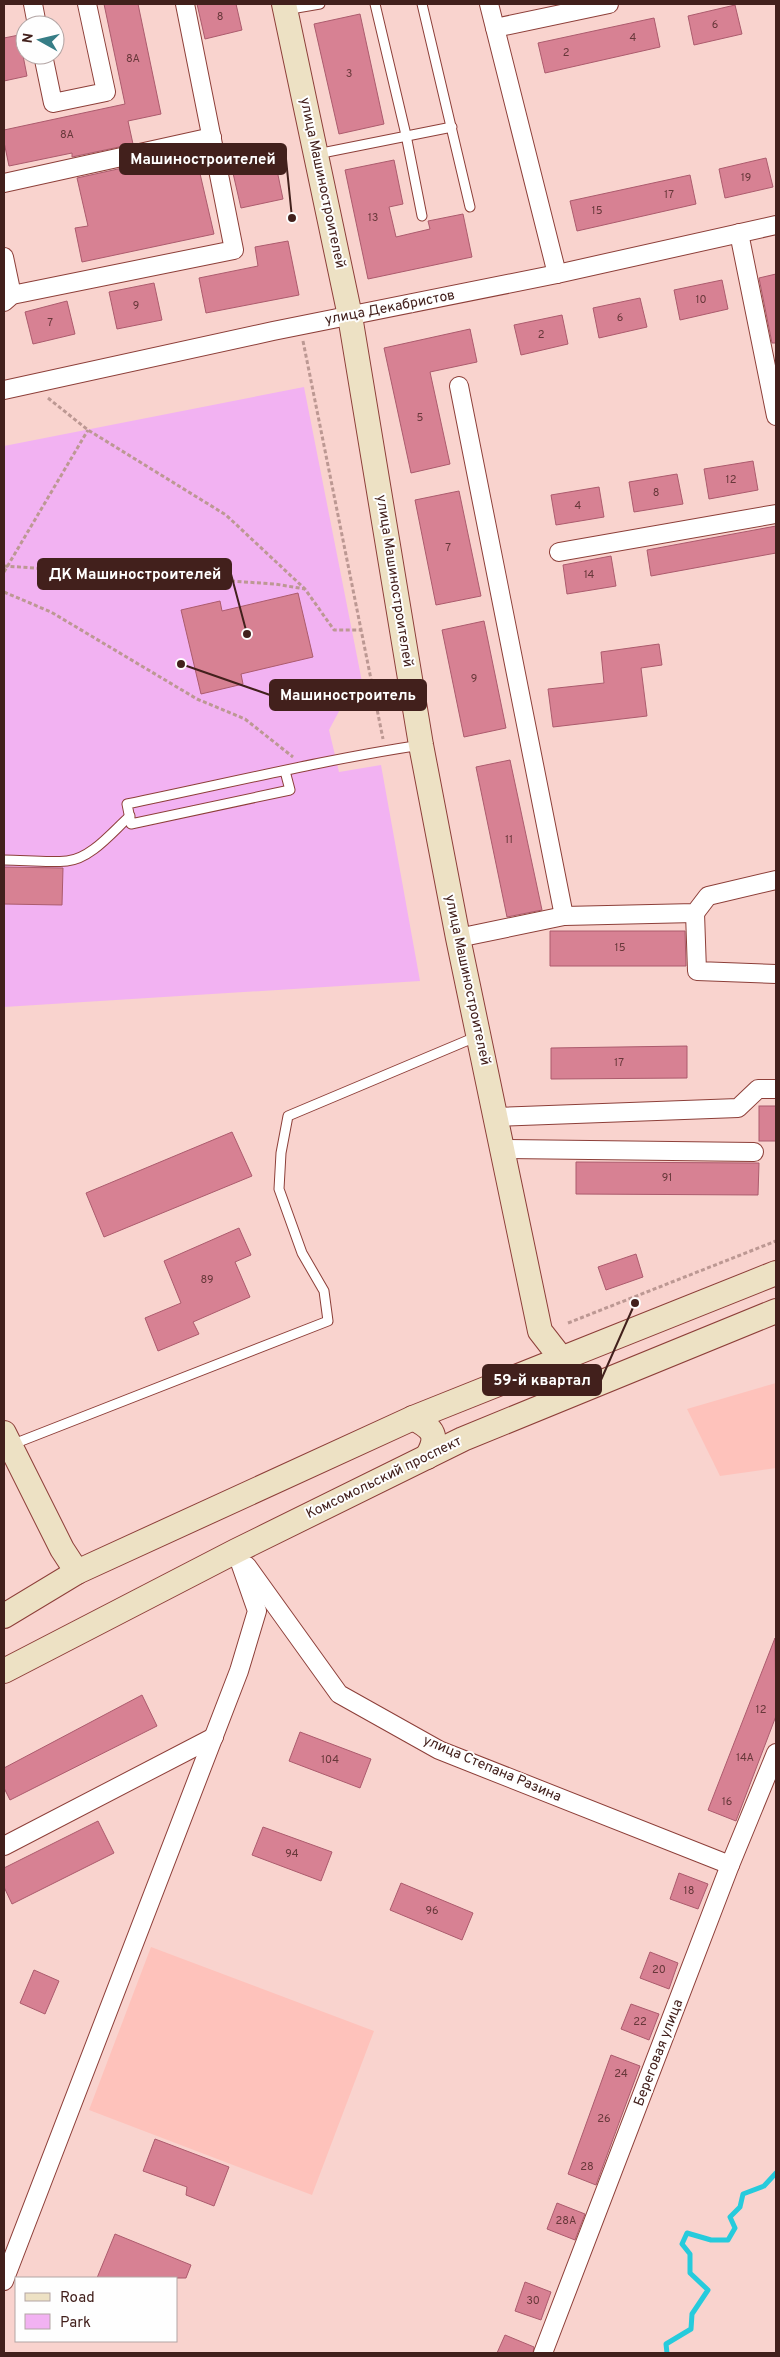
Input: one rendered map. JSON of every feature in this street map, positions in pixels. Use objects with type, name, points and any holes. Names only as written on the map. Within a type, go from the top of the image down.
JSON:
[{"type":"main road","name":"улица Машиностроителей","points":[[285,7],[350,316],[421,745],[478,1036],[497,1117],[540,1331],[561,1358]]},
{"type":"main road","points":[[4,1616],[77,1572],[414,1418],[776,1273]]},
{"type":"main road","name":"Комсомольский проспект","points":[[7,1668],[236,1551],[462,1439],[776,1311]]},
{"type":"main road","points":[[447,1404],[442,1416],[442,1426],[450,1437],[462,1439]]},
{"type":"main road","points":[[414,1418],[426,1424],[434,1435],[434,1444],[427,1457]]},
{"type":"main road","points":[[6,1442],[62,1549],[77,1572]]},
{"type":"street","points":[[45,65],[53,103],[106,92],[87,4]]},
{"type":"street","points":[[4,258],[8,298],[234,250],[185,4]]},
{"type":"street","points":[[489,4],[558,274]]},
{"type":"street","points":[[495,28],[609,4]]},
{"type":"street","points":[[4,183],[212,137]]},
{"type":"street","name":"улица Декабристов","points":[[4,390],[300,326],[558,274],[776,225]]},
{"type":"street","points":[[739,233],[776,416]]},
{"type":"street","points":[[459,386],[564,916]]},
{"type":"street","points":[[559,552],[776,514]]},
{"type":"street","points":[[776,880],[708,896],[696,913],[697,971],[776,974]]},
{"type":"street","points":[[458,938],[564,916],[696,913]]},
{"type":"street","points":[[497,1117],[738,1108],[758,1089],[776,1089]]},
{"type":"street","points":[[502,1149],[754,1152]]},
{"type":"street","points":[[4,2280],[239,1671],[257,1611],[236,1551]]},
{"type":"street","name":"улица Степана Разина","points":[[236,1551],[339,1694],[439,1750],[730,1865]]},
{"type":"street","points":[[4,1846],[214,1737]]},
{"type":"street","name":"Береговая улица","points":[[542,2353],[730,1865],[776,1753]]},
{"type":"lane","points":[[285,7],[320,4]]},
{"type":"lane","points":[[374,4],[406,135],[422,216]]},
{"type":"lane","points":[[422,4],[470,207]]},
{"type":"lane","points":[[317,154],[452,127]]},
{"type":"lane","points":[[285,771],[290,790],[131,824],[127,804],[385,750],[421,745]]},
{"type":"lane","points":[[4,860],[68,861],[80,857],[95,847],[130,816]]},
{"type":"lane","points":[[6,1442],[328,1321],[324,1291],[302,1253],[279,1189],[280,1153],[288,1116],[478,1036]]},
{"type":"path","points":[[300,326],[385,750]]},
{"type":"path","points":[[31,384],[88,430],[226,515],[306,589],[334,630],[361,630]]},
{"type":"path","points":[[4,572],[88,430]]},
{"type":"path","points":[[6,566],[275,584],[306,589]]},
{"type":"path","points":[[4,592],[52,612],[197,699],[245,719],[305,767]]},
{"type":"path","points":[[568,1323],[776,1241]]},
{"type":"shaded area","points":[[776,1383],[776,1468],[720,1476],[687,1409]]},
{"type":"shaded area","points":[[151,1947],[374,2031],[312,2195],[89,2110]]},
{"type":"green space","points":[[304,387],[365,697],[344,702],[329,730],[339,772],[381,765],[420,981],[4,1007],[4,446]]},
{"type":"building","points":[[104,4],[138,4],[161,114],[128,121],[133,144],[72,157],[72,153],[9,166],[4,142],[4,130],[125,104]]},
{"type":"building","points":[[197,4],[236,4],[242,30],[205,39]]},
{"type":"building","points":[[735,5],[742,34],[694,45],[688,16]]},
{"type":"building","points":[[360,14],[384,124],[339,134],[314,24]]},
{"type":"building","points":[[654,18],[660,47],[545,73],[538,43]]},
{"type":"building","points":[[15,36],[15,65],[25,65],[27,76],[4,81],[4,38]]},
{"type":"building","points":[[273,151],[283,199],[241,208],[230,160]]},
{"type":"building","points":[[195,152],[214,234],[82,262],[75,228],[88,226],[77,178]]},
{"type":"building","points":[[766,158],[773,187],[725,198],[719,169]]},
{"type":"building","points":[[394,160],[403,204],[389,207],[396,237],[430,229],[428,221],[463,214],[472,257],[368,279],[345,170]]},
{"type":"building","points":[[690,175],[696,204],[577,231],[570,201]]},
{"type":"building","points":[[288,241],[299,295],[206,313],[199,278],[258,266],[255,247]]},
{"type":"building","points":[[776,274],[776,343],[772,343],[759,278]]},
{"type":"building","points":[[722,280],[728,309],[680,320],[674,290]]},
{"type":"building","points":[[154,283],[162,320],[117,329],[109,292]]},
{"type":"building","points":[[640,298],[647,327],[599,338],[593,308]]},
{"type":"building","points":[[67,301],[75,334],[33,344],[25,312]]},
{"type":"building","points":[[562,315],[568,344],[521,355],[514,325]]},
{"type":"building","points":[[470,329],[477,362],[430,372],[450,464],[411,473],[384,348]]},
{"type":"building","points":[[753,461],[758,490],[709,499],[704,469]]},
{"type":"building","points":[[677,474],[683,504],[634,512],[629,482]]},
{"type":"building","points":[[599,487],[604,517],[556,525],[551,495]]},
{"type":"building","points":[[459,491],[481,596],[436,605],[415,500]]},
{"type":"building","points":[[776,526],[776,553],[651,576],[647,550]]},
{"type":"building","points":[[611,556],[616,586],[567,594],[563,565]]},
{"type":"building","points":[[298,593],[313,657],[241,674],[243,684],[201,694],[181,610],[220,601],[222,611]]},
{"type":"building","points":[[484,621],[506,728],[464,737],[442,630]]},
{"type":"building","points":[[659,644],[662,665],[641,668],[647,716],[553,727],[548,689],[604,683],[601,652]]},
{"type":"building","points":[[510,760],[542,910],[507,917],[476,767]]},
{"type":"building","points":[[4,867],[63,868],[62,905],[4,904]]},
{"type":"building","points":[[550,931],[685,931],[686,966],[550,966]]},
{"type":"building","points":[[687,1046],[687,1078],[551,1079],[551,1048]]},
{"type":"building","points":[[759,1106],[776,1106],[776,1141],[759,1141]]},
{"type":"building","points":[[232,1132],[252,1176],[104,1237],[86,1193]]},
{"type":"building","points":[[576,1162],[759,1163],[758,1195],[576,1194]]},
{"type":"building","points":[[239,1228],[251,1255],[235,1262],[250,1297],[193,1322],[199,1334],[158,1351],[145,1318],[181,1303],[164,1261]]},
{"type":"building","points":[[636,1254],[643,1277],[606,1290],[598,1267]]},
{"type":"building","points":[[775,1638],[776,1716],[736,1821],[708,1810]]},
{"type":"building","points":[[142,1695],[157,1726],[10,1800],[4,1788],[4,1768]]},
{"type":"building","points":[[300,1732],[371,1759],[360,1788],[289,1761]]},
{"type":"building","points":[[98,1821],[114,1853],[12,1904],[4,1887],[4,1868]]},
{"type":"building","points":[[263,1827],[332,1852],[321,1881],[252,1855]]},
{"type":"building","points":[[679,1873],[708,1884],[698,1909],[670,1899]]},
{"type":"building","points":[[401,1883],[473,1913],[462,1940],[390,1910]]},
{"type":"building","points":[[650,1952],[678,1963],[669,1989],[640,1978]]},
{"type":"building","points":[[34,1970],[59,1981],[45,2014],[20,2003]]},
{"type":"building","points":[[631,2004],[659,2014],[649,2040],[621,2029]]},
{"type":"building","points":[[611,2055],[640,2066],[596,2185],[568,2174]]},
{"type":"building","points":[[155,2139],[229,2167],[214,2206],[186,2195],[187,2187],[143,2171]]},
{"type":"building","points":[[557,2203],[585,2214],[575,2240],[547,2229]]},
{"type":"building","points":[[115,2234],[191,2265],[186,2278],[97,2277]]},
{"type":"building","points":[[525,2282],[551,2292],[541,2320],[515,2311]]},
{"type":"building","points":[[505,2335],[534,2347],[533,2353],[497,2353]]},
{"type":"waterway","points":[[667,2353],[666,2344],[691,2329],[692,2314],[708,2290],[690,2273],[690,2254],[682,2244],[687,2233],[711,2240],[728,2240],[735,2228],[730,2217],[740,2207],[743,2194],[764,2186],[776,2173]]},
{"type":"place","name":"Машиностроителей","points":[[292,218]]},
{"type":"place","name":"ДК Машиностроителей","points":[[247,634]]},
{"type":"place","name":"Машиностроитель","points":[[181,664]]},
{"type":"place","name":"59-й квартал","points":[[635,1303]]}]
